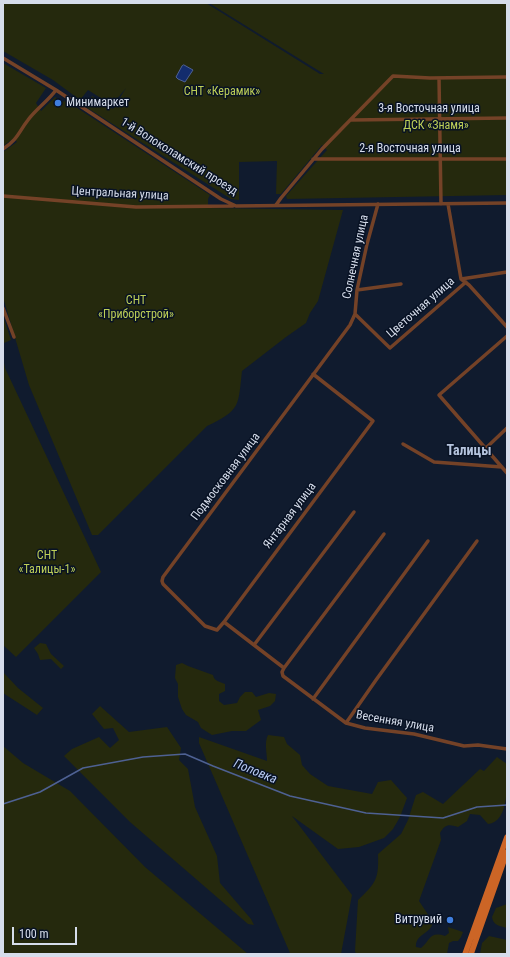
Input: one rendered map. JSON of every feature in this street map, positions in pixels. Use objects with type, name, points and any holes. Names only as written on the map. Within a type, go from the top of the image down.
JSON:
[{"type":"main road","points":[[466,954],[507,837]]},
{"type":"main road","points":[[471,954],[507,852]]},
{"type":"street","name":"1-й Волоколамский проезд","points":[[3,58],[56,90],[221,199],[236,206],[507,203]]},
{"type":"street","points":[[276,205],[280,198],[313,159],[393,76],[439,78],[506,77]]},
{"type":"street","points":[[439,78],[441,204]]},
{"type":"street","points":[[3,149],[13,142],[28,120],[47,102],[56,90]]},
{"type":"street","name":"3-я Восточная улица","points":[[351,120],[507,118]]},
{"type":"street","name":"2-я Восточная улица","points":[[313,159],[507,159]]},
{"type":"street","name":"Центральная улица","points":[[3,196],[136,208],[236,206]]},
{"type":"street","name":"Солнечная улица","points":[[355,314],[357,290],[378,204]]},
{"type":"street","points":[[448,204],[461,279],[466,282],[507,327]]},
{"type":"street","points":[[461,279],[507,272]]},
{"type":"street","name":"Цветочная улица","points":[[355,314],[390,348],[466,282]]},
{"type":"street","points":[[357,290],[401,284]]},
{"type":"street","points":[[3,308],[14,337]]},
{"type":"street","name":"Подмосковная улица","points":[[224,622],[216,630],[205,626],[163,584],[163,577],[350,325],[355,314]]},
{"type":"street","points":[[507,336],[439,395],[507,473]]},
{"type":"street","name":"Янтарная улица","points":[[224,622],[373,421],[313,374]]},
{"type":"street","points":[[486,448],[507,428]]},
{"type":"street","points":[[403,444],[434,462],[502,467]]},
{"type":"street","points":[[254,645],[354,512]]},
{"type":"street","points":[[284,668],[384,534]]},
{"type":"street","points":[[313,699],[428,541]]},
{"type":"street","points":[[346,722],[477,541]]},
{"type":"street","name":"Весенняя улица","points":[[224,622],[284,668],[282,672],[285,679],[346,722],[365,728],[414,734],[464,746],[478,745],[507,749]]},
{"type":"green space","points":[[3,3],[206,3],[320,74],[324,74],[209,3],[507,3],[507,195],[287,199],[286,196],[327,150],[322,145],[281,194],[276,194],[277,161],[239,162],[239,200],[231,199],[86,107],[92,96],[113,109],[126,88],[112,105],[88,90],[80,100],[53,80],[3,51]]},
{"type":"green space","name":"СНТ «Приборстрой»","points":[[3,63],[46,88],[36,103],[41,111],[55,97],[64,102],[65,100],[210,195],[208,199],[208,208],[343,210],[318,301],[310,313],[306,323],[242,371],[238,400],[232,411],[226,416],[207,426],[98,535],[92,535],[29,385],[3,297],[3,152],[17,142],[14,138],[3,146]]},
{"type":"green space","points":[[3,316],[11,340],[4,343],[3,357]]},
{"type":"green space","name":"СНТ «Талицы-1»","points":[[3,357],[5,368],[101,572],[16,657],[3,645]]},
{"type":"green space","points":[[40,643],[46,644],[51,654],[64,666],[61,669],[51,659],[40,660],[34,648]]},
{"type":"green space","points":[[182,663],[213,675],[216,680],[225,684],[225,691],[219,694],[219,701],[224,705],[237,703],[245,692],[252,692],[256,697],[269,693],[276,694],[275,701],[270,706],[258,710],[261,720],[246,731],[232,731],[212,735],[201,728],[198,722],[186,715],[182,709],[178,697],[178,684],[175,678],[176,665]]},
{"type":"green space","points":[[3,672],[18,688],[43,708],[37,715],[3,693]]},
{"type":"green space","points":[[100,706],[129,732],[167,727],[181,748],[179,760],[188,769],[195,807],[217,856],[220,883],[251,919],[254,925],[248,924],[130,822],[64,756],[72,749],[99,737],[110,748],[119,740],[113,728],[104,729],[92,714]]},
{"type":"green space","points":[[268,735],[284,737],[287,744],[300,755],[302,765],[310,774],[328,786],[372,794],[378,782],[391,780],[407,798],[400,817],[393,829],[384,838],[359,847],[338,849],[292,816],[352,895],[341,954],[290,953],[199,743],[199,737],[267,761],[266,744]]},
{"type":"green space","points":[[3,746],[23,763],[70,791],[145,867],[248,954],[3,954]]},
{"type":"green space","points":[[497,757],[507,764],[507,790],[504,809],[495,822],[488,824],[480,815],[470,814],[467,821],[458,827],[450,825],[444,828],[440,833],[441,840],[419,901],[433,922],[432,926],[418,939],[416,947],[421,948],[433,935],[445,936],[449,933],[448,927],[463,932],[461,937],[458,941],[449,943],[447,954],[356,954],[358,900],[373,885],[378,869],[378,854],[401,834],[408,820],[416,795],[423,792],[443,804],[480,769],[484,771]]},
{"type":"green space","points":[[507,904],[507,928],[499,926],[495,923],[492,917],[496,908]]},
{"type":"green space","points":[[489,936],[507,940],[507,954],[480,954],[482,943]]},
{"type":"water","points":[[184,65],[193,70],[185,82],[176,77]]},
{"type":"waterway","name":"Поповка","points":[[3,804],[40,792],[83,768],[143,757],[185,754],[290,796],[366,813],[443,818],[477,807],[507,805]]},
{"type":"place","name":"Минимаркет","points":[[58,103]]},
{"type":"place","name":"Витрувий","points":[[450,920]]},
{"type":"district","name":"Талицы","points":[[469,451]]},
{"type":"park label","name":"СНТ «Керамик»","points":[[222,92]]},
{"type":"park label","name":"ДСК «Знамя»","points":[[436,126]]}]
